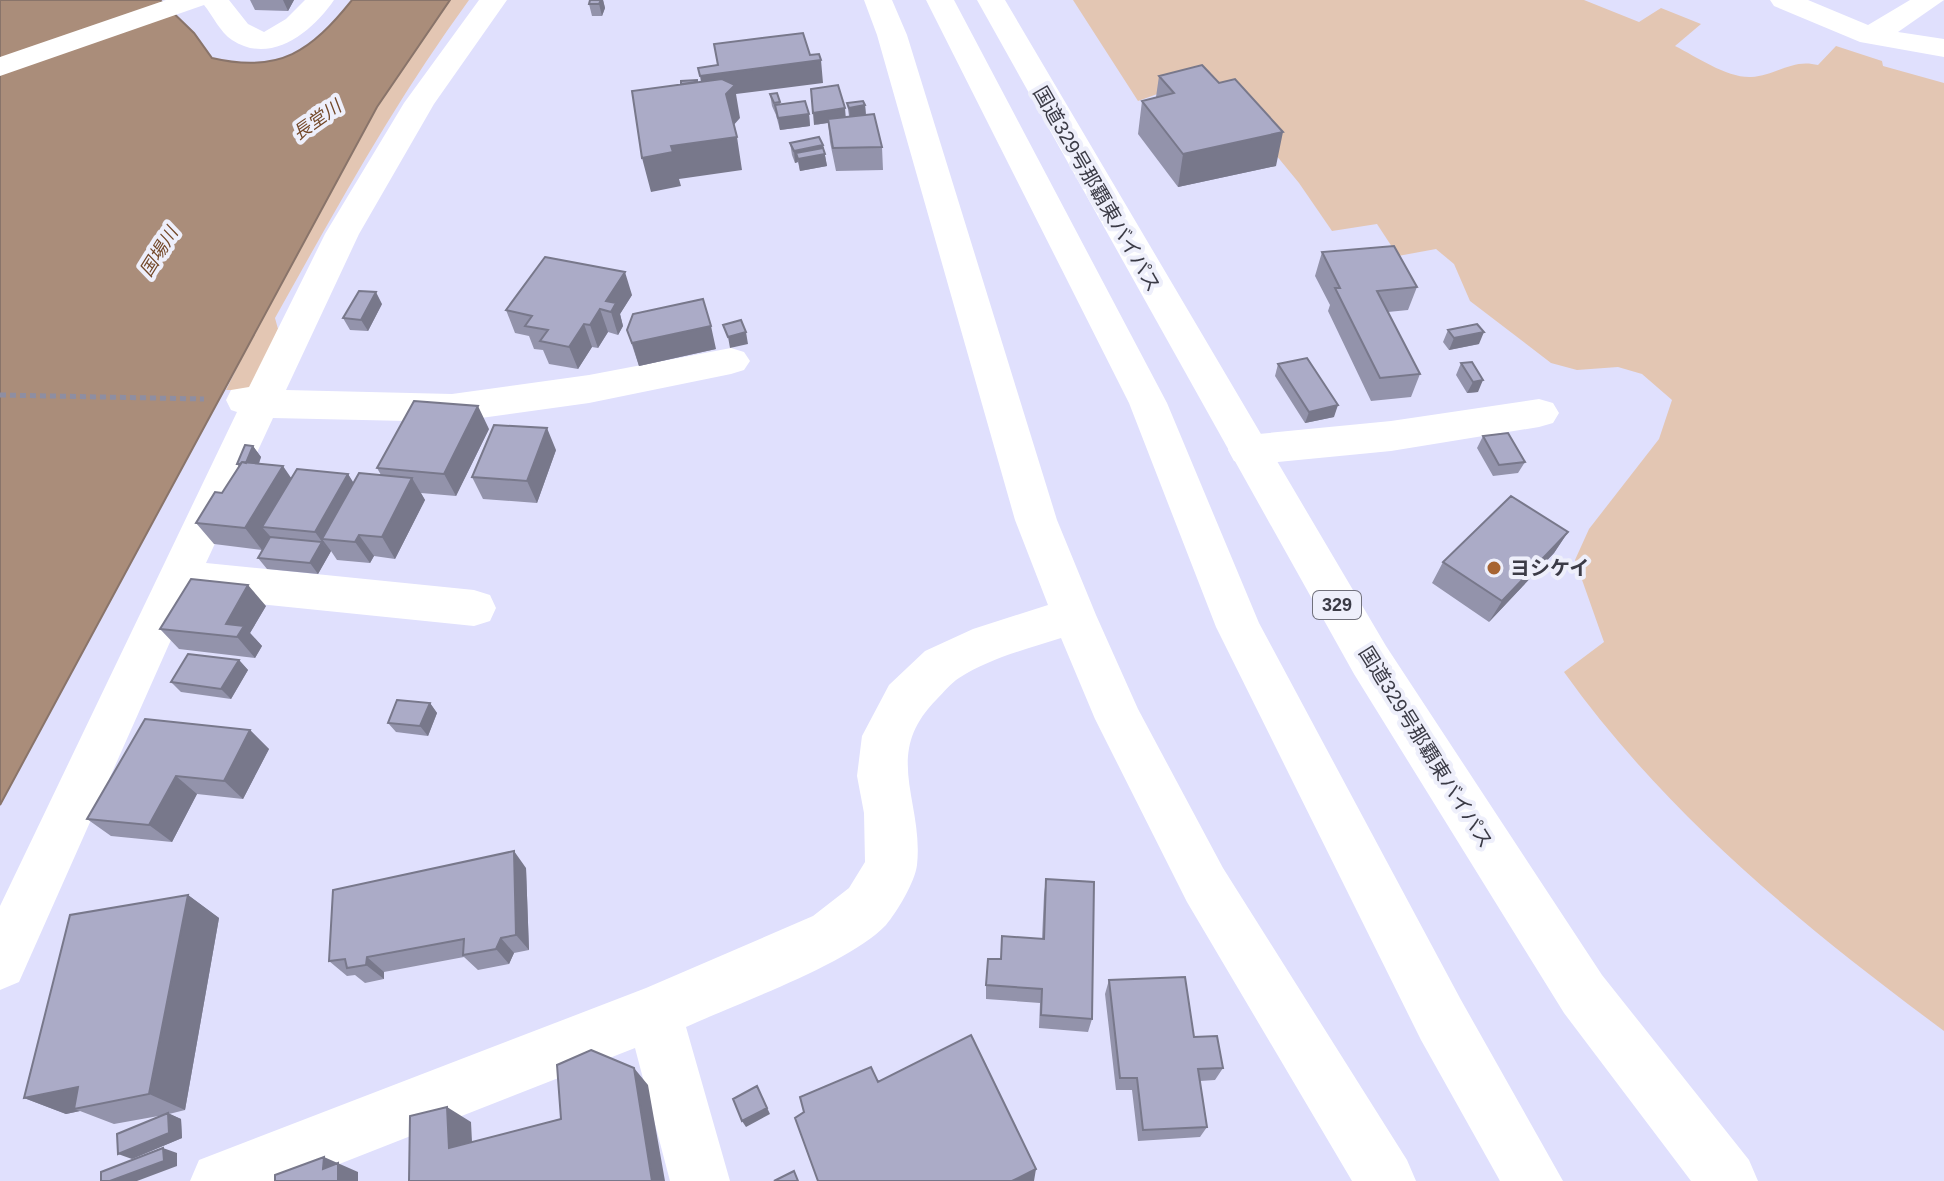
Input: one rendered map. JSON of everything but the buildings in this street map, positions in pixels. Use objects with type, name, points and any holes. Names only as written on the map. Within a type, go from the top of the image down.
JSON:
[{"type":"main road","points":[[0,67],[193,0]]},
{"type":"main road","points":[[214,0],[244,36],[263,39],[275,38],[300,24],[320,0]]},
{"type":"main road","points":[[0,963],[177,578],[254,402],[342,234],[419,103],[493,0]]},
{"type":"main road","points":[[878,0],[892,35],[1036,520],[1074,615],[1119,719],[1205,885],[1386,1181]]},
{"type":"main road","points":[[940,0],[1148,403],[1238,627],[1441,1020],[1533,1181]]},
{"type":"main road","name":"国道329号那覇東バイパス","points":[[991,0],[1370,660],[1583,994],[1728,1181]]},
{"type":"main road","points":[[1784,0],[1870,36],[1944,48]]},
{"type":"main road","points":[[1870,36],[1930,0]]},
{"type":"main road","points":[[254,402],[452,408],[589,389],[731,361]]},
{"type":"main road","points":[[1248,450],[1391,436],[1539,413]]},
{"type":"main road","points":[[177,578],[474,608]]},
{"type":"main road","points":[[220,1181],[654,1013],[832,934],[868,906],[891,867],[889,813],[881,776],[886,736],[906,699],[941,665],[989,642],[1074,615]]},
{"type":"main road","points":[[654,1013],[700,1181]]},
{"type":"path","points":[[0,395],[254,402]]},
{"type":"shaded area","points":[[450,0],[469,0],[391,116],[275,318],[278,329],[251,390],[226,390],[268,305],[377,107]]},
{"type":"shaded area","points":[[1073,0],[1584,0],[1639,22],[1661,8],[1701,24],[1675,46],[1732,74],[1751,77],[1792,65],[1818,65],[1836,46],[1882,61],[1883,66],[1944,83],[1944,1031],[1789,909],[1692,821],[1604,724],[1564,672],[1604,642],[1575,560],[1589,529],[1659,439],[1672,400],[1642,374],[1618,367],[1577,370],[1551,363],[1470,301],[1454,264],[1436,249],[1398,256],[1377,224],[1332,231],[1299,183],[1210,75],[1138,101]]},
{"type":"water","points":[[0,0],[160,0],[194,33],[212,58],[257,63],[292,54],[308,45],[352,0],[450,0],[377,107],[0,805]]},
{"type":"place","name":"ヨシケイ","points":[[1494,568]]},
{"type":"water label","name":"長堂川","points":[[317,120]]},
{"type":"water label","name":"国場川","points":[[159,252]]}]
